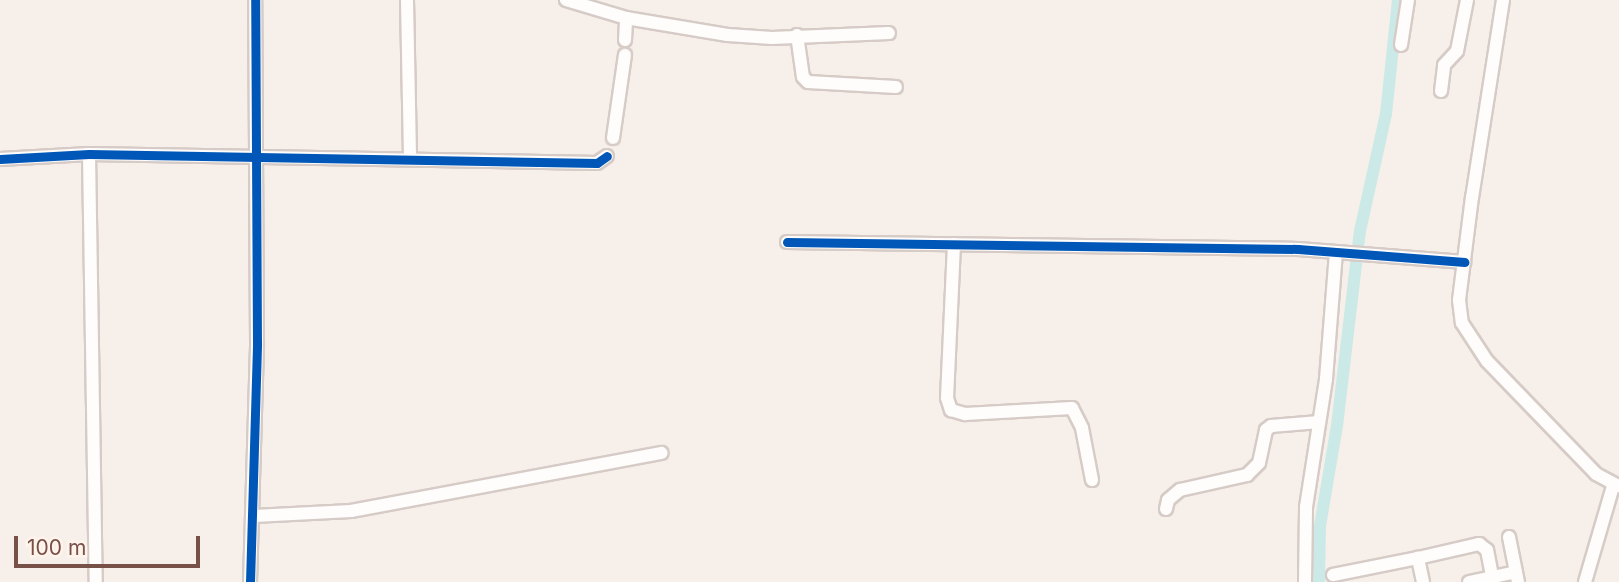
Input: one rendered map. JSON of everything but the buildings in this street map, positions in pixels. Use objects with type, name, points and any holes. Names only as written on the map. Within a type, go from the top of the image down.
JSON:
[{"type":"street","points":[[250,582],[254,516],[255,0]]},
{"type":"street","points":[[407,0],[410,158]]},
{"type":"street","points":[[566,0],[626,19],[750,37],[889,33]]},
{"type":"street","points":[[1401,45],[1408,0]]},
{"type":"street","points":[[1441,91],[1444,65],[1457,51],[1467,0]]},
{"type":"street","points":[[1503,0],[1459,300],[1468,336],[1596,474],[1616,486],[1582,581]]},
{"type":"street","points":[[625,40],[626,19]]},
{"type":"street","points":[[797,35],[803,77],[808,82],[896,87]]},
{"type":"street","points":[[613,138],[625,55]]},
{"type":"street","points":[[89,154],[96,582]]},
{"type":"street","points":[[0,159],[89,154],[597,163],[607,156]]},
{"type":"street","points":[[787,242],[1340,252],[1464,262]]},
{"type":"street","points":[[954,244],[947,398],[951,410],[965,414],[1072,408],[1082,428],[1092,480]]},
{"type":"street","points":[[1305,582],[1304,532],[1340,252]]},
{"type":"street","points":[[1166,509],[1168,500],[1180,490],[1248,475],[1259,463],[1266,430],[1271,426],[1319,422]]},
{"type":"street","points":[[254,516],[351,511],[662,453]]},
{"type":"street","points":[[1469,582],[1517,577],[1509,537]]},
{"type":"street","points":[[1334,575],[1479,544],[1487,550],[1493,579]]},
{"type":"street","points":[[1418,558],[1423,582]]},
{"type":"waterway","points":[[1319,582],[1320,526],[1337,426],[1360,231],[1386,114],[1398,0]]},
{"type":"cycle path","points":[[250,582],[257,343],[255,0]]},
{"type":"cycle path","points":[[0,159],[89,154],[597,163],[607,156]]},
{"type":"cycle path","points":[[787,242],[1298,249],[1464,262]]}]
